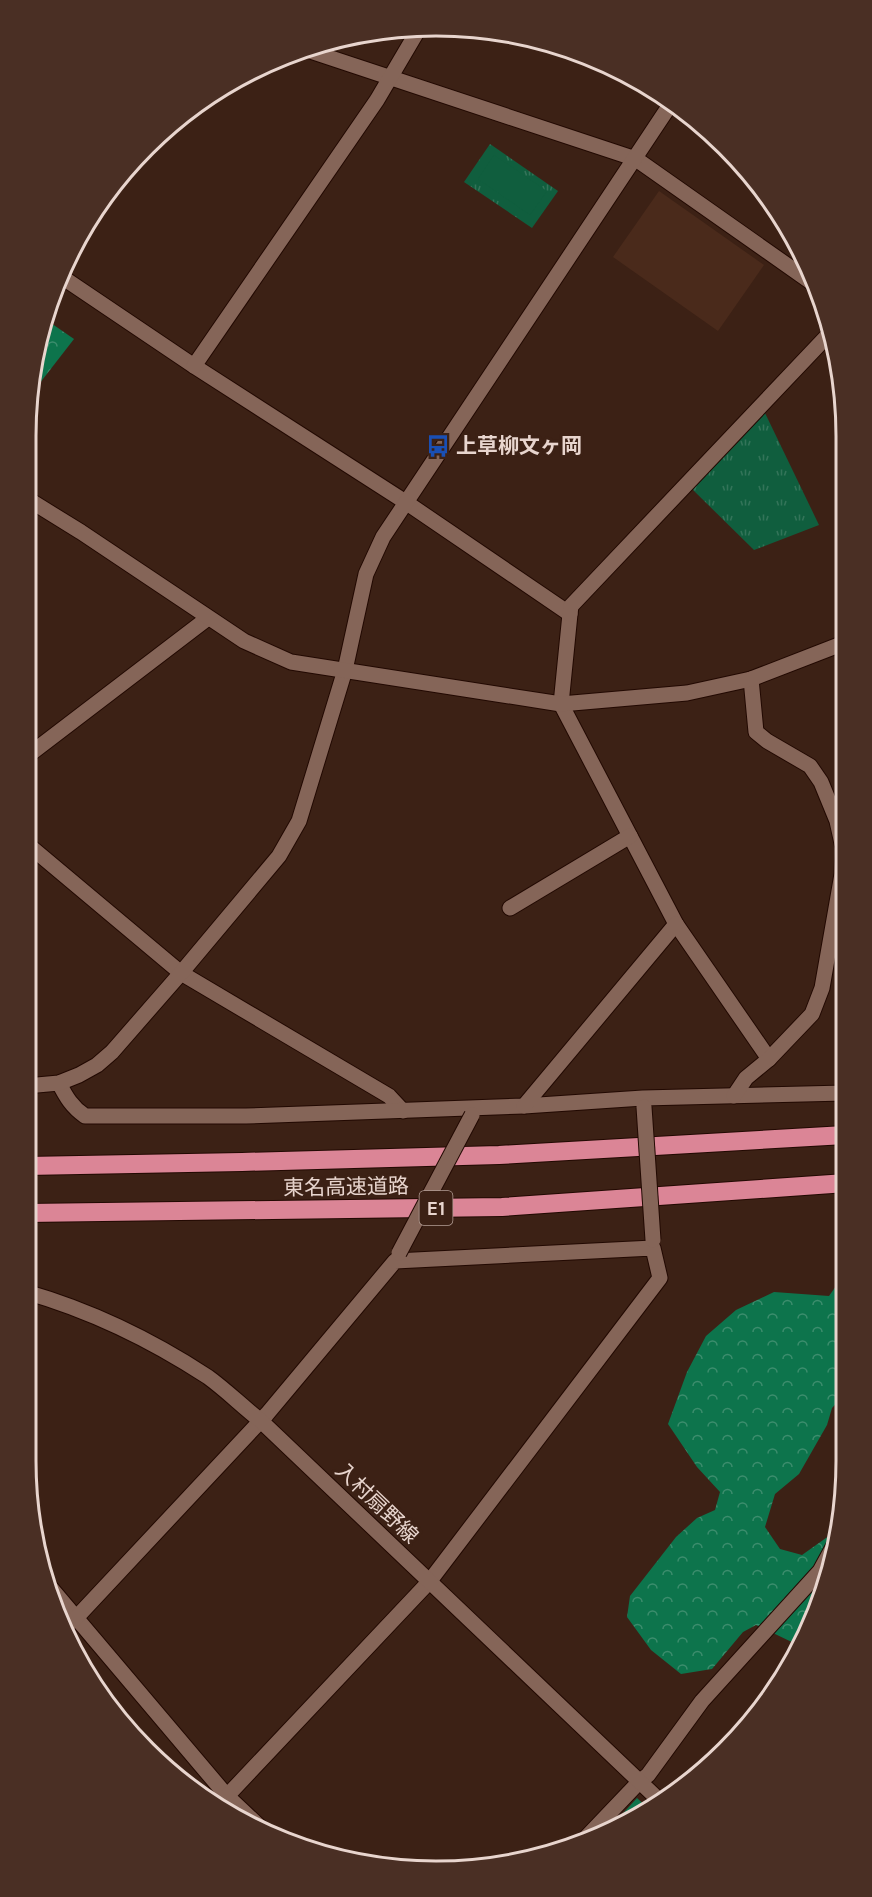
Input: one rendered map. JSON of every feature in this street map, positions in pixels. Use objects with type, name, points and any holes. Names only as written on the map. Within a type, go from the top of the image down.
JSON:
[{"type":"highway","name":"東名高速道路","points":[[36,1166],[500,1155],[836,1136]]},
{"type":"highway","name":"東名高速道路","points":[[36,1214],[502,1207],[836,1184]]},
{"type":"street","points":[[194,366],[392,78],[415,37]]},
{"type":"street","points":[[319,54],[636,159],[804,278]]},
{"type":"street","points":[[36,1085],[59,1083],[97,1065],[112,1052],[279,856],[299,821],[345,670],[366,574],[372,557],[383,537],[408,503],[667,110]]},
{"type":"street","points":[[67,280],[194,366],[408,503],[570,614]]},
{"type":"street","points":[[769,1059],[676,924],[561,704],[571,606],[824,340]]},
{"type":"street","points":[[36,504],[244,641],[291,662],[561,704],[687,693],[751,679],[836,647]]},
{"type":"street","points":[[36,749],[208,618]]},
{"type":"street","points":[[751,679],[756,732],[810,766],[820,782],[836,819]]},
{"type":"street","points":[[510,908],[630,836]]},
{"type":"street","points":[[36,851],[181,973],[389,1096],[404,1111]]},
{"type":"street","points":[[734,1096],[746,1078],[769,1059],[812,1014],[819,997],[836,906]]},
{"type":"street","points":[[524,1106],[676,924]]},
{"type":"street","points":[[59,1083],[75,1110],[85,1116],[246,1116],[474,1111],[524,1106],[644,1103],[734,1096],[836,1093]]},
{"type":"street","points":[[222,1799],[429,1582],[660,1278],[653,1244],[644,1103]]},
{"type":"street","points":[[70,1623],[261,1421],[397,1257],[474,1111]]},
{"type":"street","points":[[397,1257],[653,1244]]},
{"type":"street","name":"入村扇野線","points":[[36,1295],[86,1312],[144,1338],[210,1379],[261,1421],[655,1796]]},
{"type":"street","points":[[595,1828],[648,1775],[702,1701],[821,1570]]},
{"type":"street","points":[[61,1600],[218,1796]]},
{"type":"shaded area","points":[[659,191],[764,265],[718,331],[613,257]]},
{"type":"green space","points":[[490,144],[558,191],[532,228],[464,182]]},
{"type":"green space","points":[[494,155],[547,191],[530,215],[478,179]]},
{"type":"green space","points":[[52,324],[74,339],[39,384]]},
{"type":"green space","points":[[765,413],[819,525],[754,550],[692,489]]},
{"type":"green space","points":[[836,1286],[836,1404],[832,1408],[827,1425],[799,1474],[775,1494],[765,1527],[780,1549],[802,1555],[829,1536],[815,1590],[806,1614],[793,1642],[756,1625],[743,1632],[712,1669],[681,1674],[651,1650],[627,1617],[630,1596],[676,1537],[697,1518],[715,1510],[720,1492],[697,1467],[668,1424],[687,1372],[706,1336],[736,1310],[774,1292],[829,1296]]},
{"type":"green space","points":[[637,1798],[643,1803],[636,1807],[621,1815]]},
{"type":"place","name":"上草柳文ヶ岡","points":[[438,446]]}]
